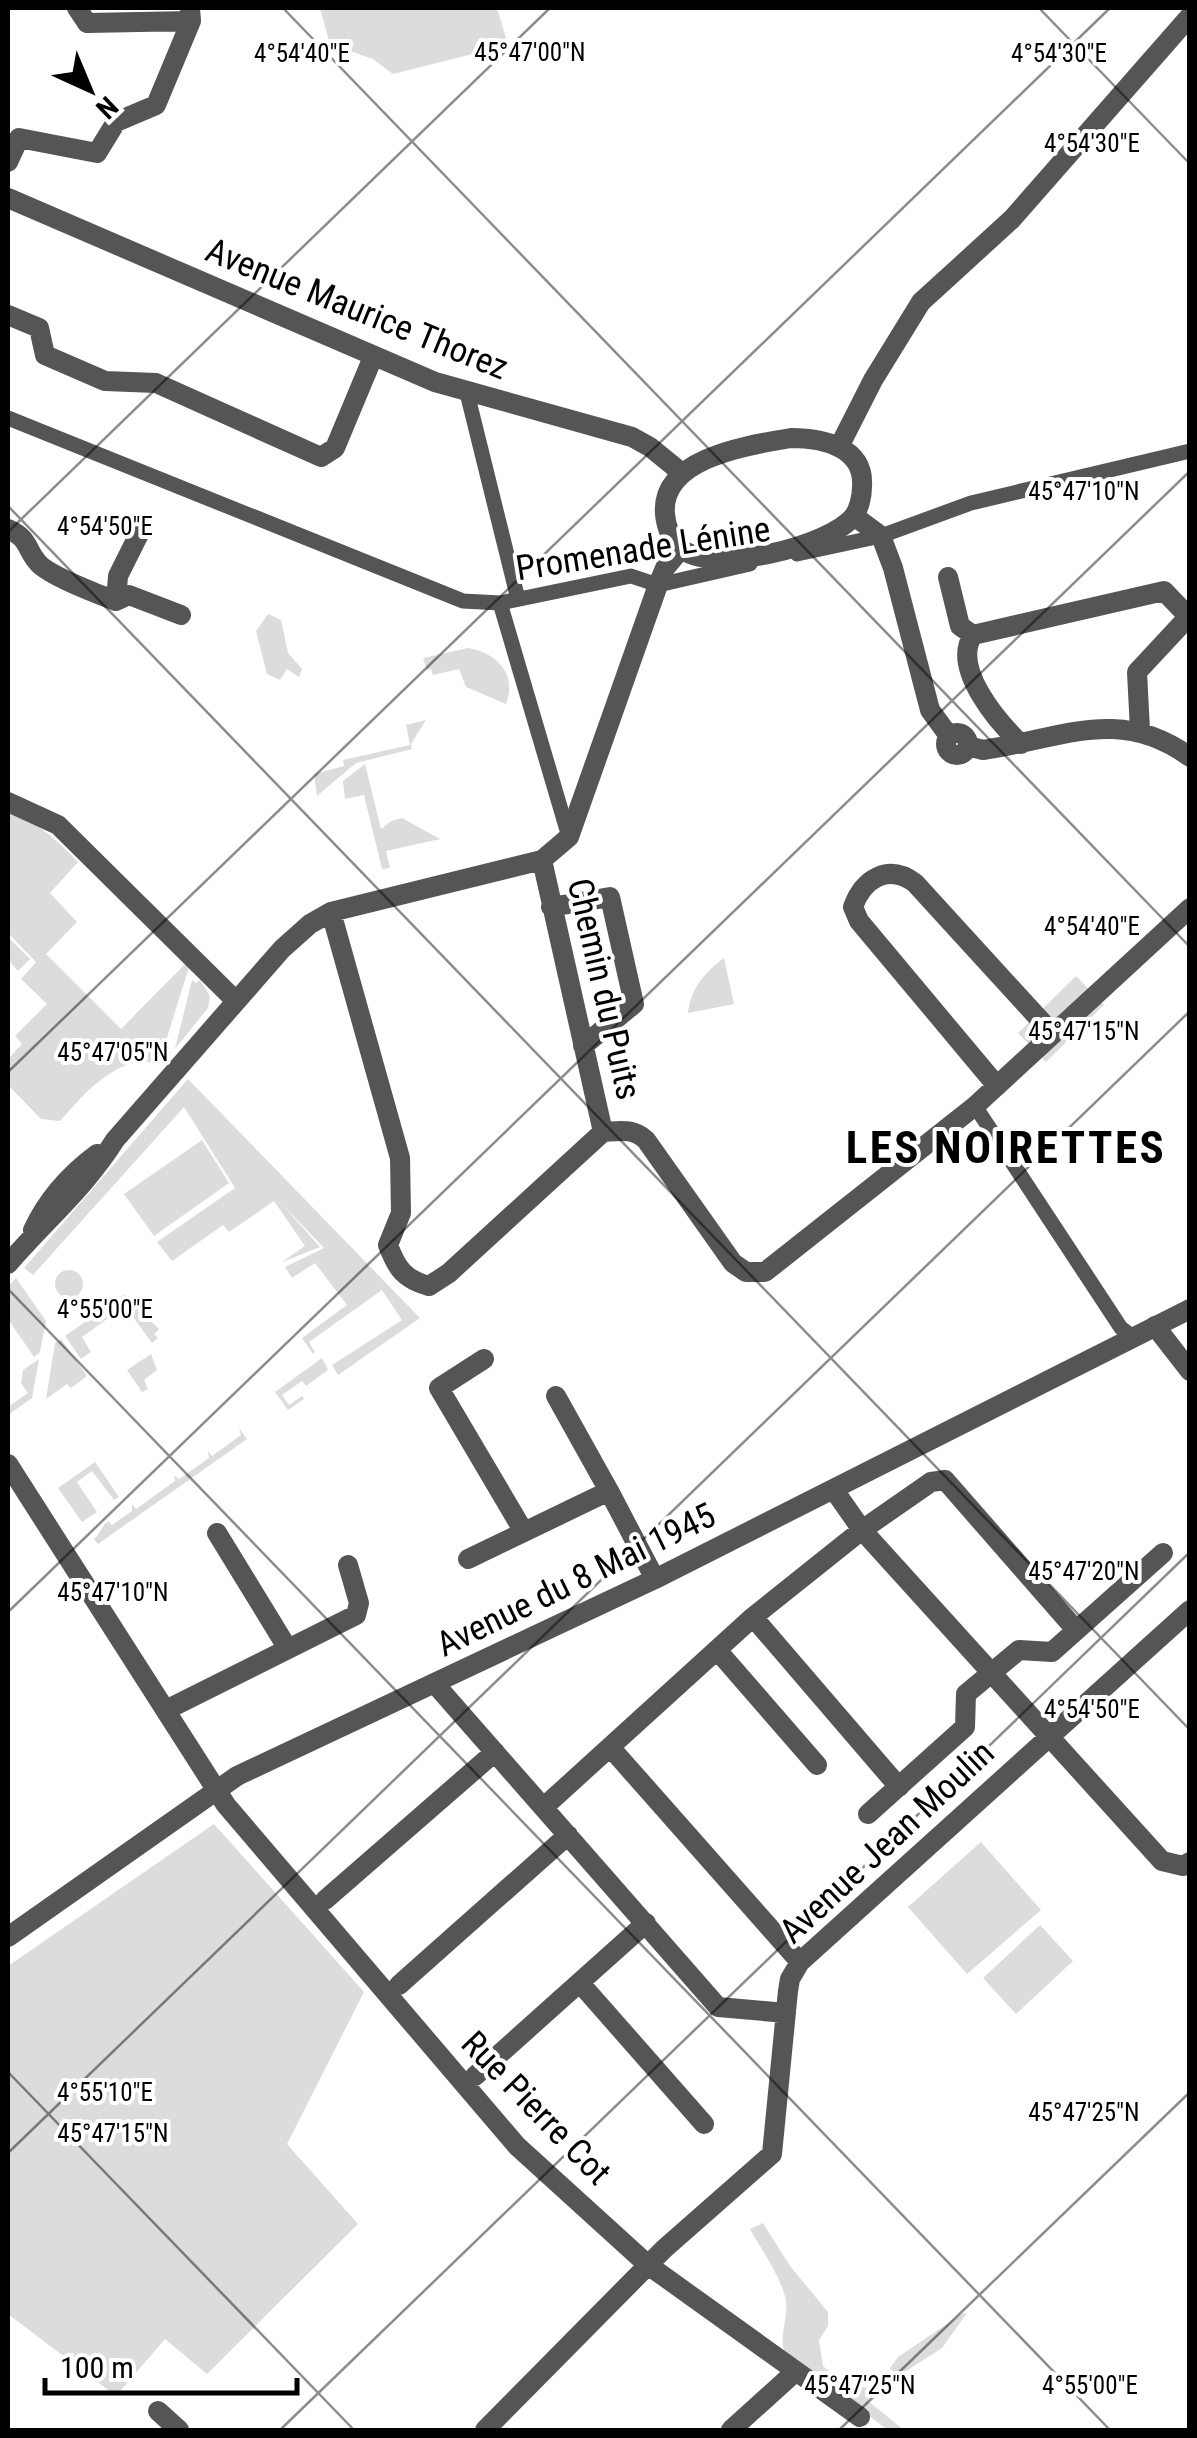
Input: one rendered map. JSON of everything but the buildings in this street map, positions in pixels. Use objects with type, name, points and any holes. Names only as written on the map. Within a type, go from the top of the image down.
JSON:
[{"type":"street","points":[[8,162],[20,138],[97,153],[116,122],[156,105],[190,14],[87,24],[76,8]]},
{"type":"street","points":[[840,445],[873,380],[921,302],[1012,220],[1190,16]]},
{"type":"street","name":"Avenue Maurice Thorez","points":[[8,198],[373,357],[466,393],[632,437],[650,446],[682,474]]},
{"type":"street","points":[[8,314],[39,328],[45,355],[105,382],[156,383],[322,458],[336,448],[373,357]]},
{"type":"street","points":[[466,393],[518,600]]},
{"type":"street","name":"Promenade Lénine","points":[[8,418],[463,601],[500,603],[631,576],[658,585],[881,536],[970,503],[1190,451]]},
{"type":"street","points":[[814,438],[840,445],[858,462],[862,496],[854,516],[830,532],[763,555],[698,557],[681,549],[670,536],[665,513],[667,496],[682,474],[699,462],[745,446],[814,438]]},
{"type":"street","points":[[854,516],[881,536],[930,710],[958,741],[983,750],[1109,726],[1159,737],[1190,756]]},
{"type":"street","points":[[116,601],[118,576],[144,524]]},
{"type":"street","points":[[8,529],[22,536],[40,564],[116,601]]},
{"type":"street","points":[[8,1264],[68,1202],[100,1164],[114,1140],[235,1000],[282,948],[310,924],[331,912],[542,860],[569,837],[658,585],[665,568],[681,549]]},
{"type":"street","points":[[948,577],[960,626],[973,635],[1164,591],[1189,616],[1138,672],[1140,730]]},
{"type":"street","points":[[116,601],[129,595],[181,615]]},
{"type":"street","points":[[500,603],[569,837]]},
{"type":"street","points":[[973,635],[967,651],[976,687],[996,720],[1020,744]]},
{"type":"street","points":[[8,802],[58,825],[235,1000]]},
{"type":"street","name":"Chemin du Puits","points":[[542,860],[603,1132]]},
{"type":"street","points":[[997,1086],[859,921],[853,906],[861,886],[891,875],[904,876],[915,884],[1053,1034]]},
{"type":"street","points":[[552,907],[610,897],[634,1004],[583,1046]]},
{"type":"street","points":[[331,912],[400,1158],[401,1213],[388,1245],[396,1269],[411,1281],[430,1286],[603,1132],[638,1132],[733,1263],[756,1274],[765,1272],[975,1106],[1190,908]]},
{"type":"street","points":[[975,1106],[1122,1328],[1133,1337]]},
{"type":"street","name":"Avenue du 8 Mai 1945","points":[[8,1937],[237,1776],[655,1579],[1190,1309]]},
{"type":"street","points":[[1155,1326],[1190,1371]]},
{"type":"street","points":[[484,1359],[439,1388],[524,1532]]},
{"type":"street","points":[[556,1396],[655,1579]]},
{"type":"street","name":"Rue Pierre Cot","points":[[8,1464],[226,1805],[517,2146],[648,2265],[860,2417]]},
{"type":"street","points":[[544,1806],[753,1617],[862,1530],[932,1482],[945,1480],[1076,1630]]},
{"type":"street","points":[[834,1490],[862,1530],[1162,1861],[1182,1866],[1190,1862]]},
{"type":"street","points":[[468,1559],[609,1491]]},
{"type":"street","points":[[217,1533],[288,1649]]},
{"type":"street","points":[[868,1814],[965,1728],[966,1694],[1019,1650],[1052,1652],[1162,1553]]},
{"type":"street","points":[[166,1710],[356,1615],[359,1603],[348,1564]]},
{"type":"street","name":"Avenue Jean Moulin","points":[[485,2430],[648,2265],[772,2154],[790,1980],[800,1962],[1190,1610]]},
{"type":"street","points":[[753,1617],[899,1787]]},
{"type":"street","points":[[717,1650],[817,1765]]},
{"type":"street","points":[[435,1684],[718,2007],[786,2013]]},
{"type":"street","points":[[610,1748],[800,1962]]},
{"type":"street","points":[[325,1900],[495,1752]]},
{"type":"street","points":[[398,1984],[568,1834]]},
{"type":"street","points":[[476,2076],[646,1923]]},
{"type":"street","points":[[580,1983],[704,2124]]},
{"type":"street","points":[[731,2430],[795,2372]]},
{"type":"street","points":[[158,2411],[179,2430]]},
{"type":"shaded area","points":[[320,8],[497,8],[508,45],[393,74],[373,59],[330,44]]},
{"type":"shaded area","points":[[268,614],[281,620],[288,653],[302,669],[299,677],[287,669],[280,680],[267,674],[256,631]]},
{"type":"shaded area","points":[[468,648],[487,654],[502,667],[509,684],[506,704],[466,687],[459,669],[433,675],[431,669],[427,670],[423,658]]},
{"type":"shaded area","points":[[426,720],[411,744],[412,749],[356,763],[317,796],[314,774],[344,766],[343,760],[410,745],[406,725]]},
{"type":"shaded area","points":[[365,764],[381,829],[402,818],[440,839],[386,851],[390,868],[382,869],[364,795],[345,799],[343,781]]},
{"type":"shaded area","points":[[8,810],[46,832],[78,862],[50,893],[77,922],[46,954],[121,1029],[186,963],[189,967],[159,1063],[129,1064],[116,1070],[60,1121],[41,1119],[8,1085],[8,1059],[22,1044],[15,1036],[47,1004],[21,979],[36,962],[8,933]]},
{"type":"shaded area","points":[[8,937],[30,959],[18,971],[8,960]]},
{"type":"shaded area","points":[[724,958],[734,1004],[688,1013],[700,982]]},
{"type":"shaded area","points":[[1076,976],[1104,1005],[1046,1062],[1018,1033]]},
{"type":"shaded area","points":[[192,980],[200,980],[210,996],[208,1008],[175,1049]]},
{"type":"shaded area","points":[[188,1079],[420,1318],[338,1375],[332,1365],[402,1320],[382,1290],[309,1342],[313,1354],[302,1338],[347,1305],[315,1263],[292,1278],[285,1267],[324,1248],[279,1201],[320,1247],[282,1262],[305,1246],[274,1201],[229,1232],[223,1225],[172,1261],[157,1242],[235,1188],[184,1107],[33,1275],[24,1268]]},
{"type":"shaded area","points":[[202,1140],[229,1183],[154,1236],[124,1194]]},
{"type":"shaded area","points":[[69,1270],[79,1274],[83,1284],[79,1294],[69,1298],[59,1294],[55,1284],[59,1274]]},
{"type":"shaded area","points":[[16,1278],[46,1321],[40,1352],[34,1357],[8,1319],[8,1287]]},
{"type":"shaded area","points":[[124,1294],[159,1329],[154,1334],[158,1338],[152,1343],[125,1306],[82,1337],[91,1352],[81,1359],[65,1336]]},
{"type":"shaded area","points":[[61,1339],[87,1376],[46,1399],[55,1343]]},
{"type":"shaded area","points":[[151,1354],[157,1370],[144,1380],[148,1389],[142,1392],[127,1370]]},
{"type":"shaded area","points":[[322,1358],[328,1370],[306,1386],[302,1381],[282,1395],[289,1405],[302,1396],[304,1399],[288,1410],[275,1392]]},
{"type":"shaded area","points":[[39,1359],[32,1398],[8,1415],[8,1407],[28,1393],[21,1383],[23,1370]]},
{"type":"shaded area","points":[[239,1428],[247,1439],[98,1544],[94,1539],[108,1521],[112,1525],[132,1511],[132,1504],[136,1509],[175,1481],[174,1475],[179,1479],[209,1458],[208,1451],[212,1456],[241,1435]]},
{"type":"shaded area","points":[[95,1462],[119,1497],[114,1500],[92,1471],[77,1482],[97,1512],[82,1522],[58,1488]]},
{"type":"shaded area","points":[[214,1824],[364,1992],[287,2144],[358,2224],[207,2374],[165,2339],[116,2396],[8,2314],[8,1966]]},
{"type":"shaded area","points":[[981,1842],[1041,1910],[967,1974],[908,1907]]},
{"type":"shaded area","points":[[1040,1925],[1073,1961],[1016,2014],[983,1978]]},
{"type":"shaded area","points":[[763,2223],[790,2266],[828,2312],[828,2326],[819,2340],[823,2366],[854,2391],[863,2387],[872,2390],[868,2401],[904,2430],[888,2430],[786,2355],[784,2293],[750,2229]]},
{"type":"shaded area","points":[[967,2313],[942,2348],[897,2377],[890,2368],[898,2357]]},
{"type":"district","name":"LES NOIRETTES","points":[[1006,1147]]}]
